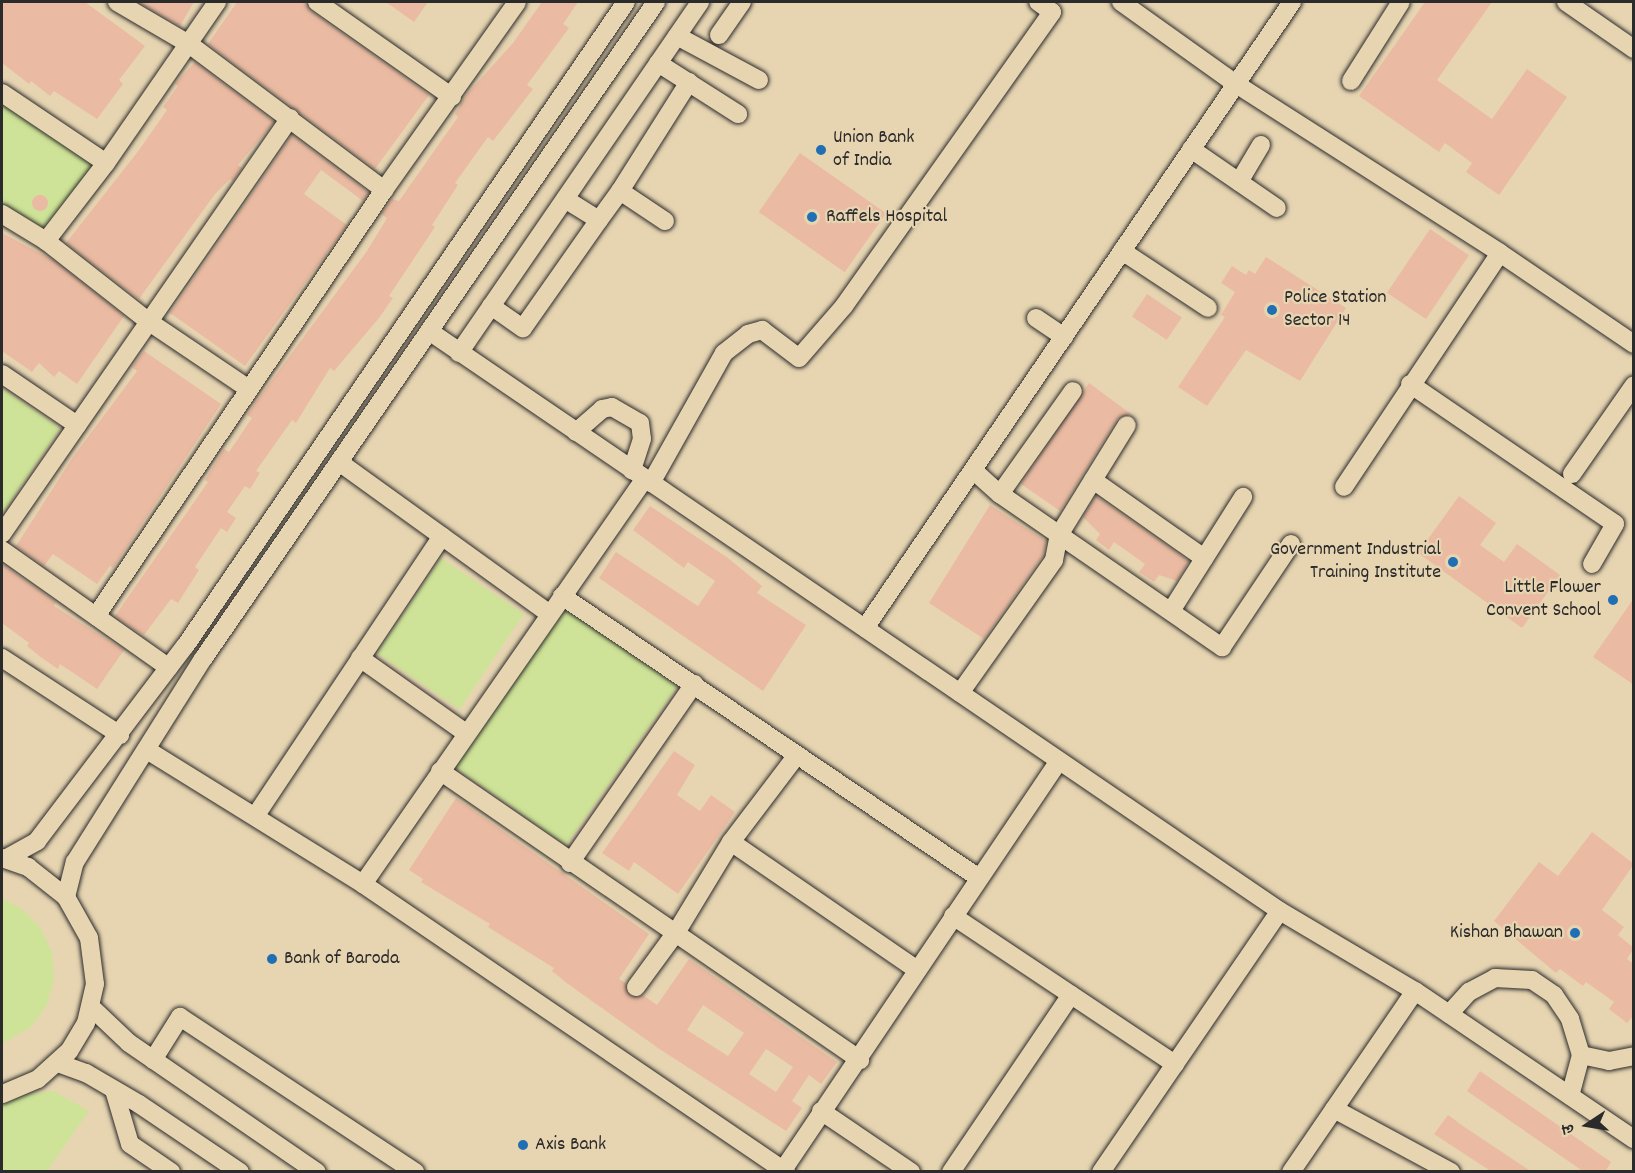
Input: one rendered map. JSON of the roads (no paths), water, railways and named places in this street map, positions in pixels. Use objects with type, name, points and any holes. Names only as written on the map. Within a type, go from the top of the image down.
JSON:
[{"type":"street","points":[[117,2],[189,44],[290,117],[384,190]]},
{"type":"street","points":[[46,241],[106,163],[217,2]]},
{"type":"street","points":[[317,2],[452,97]]},
{"type":"street","points":[[96,616],[384,190],[452,97],[517,2]]},
{"type":"street","points":[[3,858],[37,841],[169,668],[626,2]]},
{"type":"street","points":[[66,897],[75,862],[203,659],[656,2]]},
{"type":"street","points":[[459,352],[700,2]]},
{"type":"street","points":[[718,35],[742,2]]},
{"type":"street","points":[[1121,2],[1236,84],[1500,253],[1634,344]]},
{"type":"street","points":[[864,628],[1292,2]]},
{"type":"street","points":[[1351,81],[1401,2]]},
{"type":"street","points":[[1566,2],[1634,49]]},
{"type":"street","points":[[363,884],[550,614],[724,353],[748,334],[762,330],[799,358],[866,279],[1050,5]]},
{"type":"street","points":[[676,36],[759,80]]},
{"type":"street","points":[[658,63],[738,114]]},
{"type":"street","points":[[491,306],[523,328],[620,191],[689,82]]},
{"type":"street","points":[[2,93],[106,163]]},
{"type":"street","points":[[2,534],[290,117]]},
{"type":"street","points":[[1239,182],[1262,145]]},
{"type":"street","points":[[1191,149],[1277,208]]},
{"type":"street","points":[[620,191],[665,221]]},
{"type":"street","points":[[565,199],[599,220]]},
{"type":"street","points":[[2,214],[46,241],[148,321],[249,389]]},
{"type":"street","points":[[1122,251],[1208,308]]},
{"type":"street","points":[[1344,487],[1410,384],[1500,253]]},
{"type":"street","points":[[1036,318],[1064,337]]},
{"type":"street","points":[[429,331],[1280,911],[1415,991],[1634,1139]]},
{"type":"street","points":[[2,374],[77,425]]},
{"type":"street","points":[[1410,384],[1615,524],[1592,564]]},
{"type":"street","points":[[1572,474],[1634,385]]},
{"type":"street","points":[[1000,494],[1073,391]]},
{"type":"street","points":[[576,432],[602,409],[612,407],[640,423],[643,477]]},
{"type":"street","points":[[960,693],[1054,560],[1059,536],[1126,425]]},
{"type":"street","points":[[339,462],[550,614]]},
{"type":"street","points":[[973,470],[1000,494],[1059,536],[1222,647],[1291,544]]},
{"type":"street","points":[[1093,480],[1204,558]]},
{"type":"street","points":[[1171,611],[1243,497]]},
{"type":"street","points":[[256,815],[442,536]]},
{"type":"street","points":[[2,550],[169,668]]},
{"type":"street","points":[[562,596],[980,878]]},
{"type":"street","points":[[2,658],[120,735]]},
{"type":"street","points":[[360,658],[466,733]]},
{"type":"street","points":[[570,863],[694,684]]},
{"type":"street","points":[[147,750],[256,815],[363,884],[784,1171],[821,1111],[860,1060],[917,970],[1059,761]]},
{"type":"street","points":[[636,987],[677,931],[731,842],[797,755]]},
{"type":"street","points":[[440,771],[570,863],[677,931],[860,1060]]},
{"type":"street","points":[[731,842],[917,970]]},
{"type":"street","points":[[2,1094],[38,1079],[58,1063],[78,1037],[91,1007],[95,984],[89,938],[66,897],[48,880],[3,858]]},
{"type":"street","points":[[1101,1172],[1280,911]]},
{"type":"street","points":[[953,916],[1175,1064]]},
{"type":"street","points":[[1449,1014],[1469,992],[1495,978],[1532,980],[1560,1003],[1570,1019],[1580,1061],[1570,1096]]},
{"type":"street","points":[[1292,1172],[1415,991]]},
{"type":"street","points":[[951,1172],[1071,995]]},
{"type":"street","points":[[91,1007],[153,1060],[317,1172]]},
{"type":"street","points":[[153,1060],[180,1017],[388,1164],[415,1172]]},
{"type":"street","points":[[1580,1061],[1609,1061],[1634,1056]]},
{"type":"street","points":[[58,1063],[114,1090],[240,1172]]},
{"type":"street","points":[[114,1090],[130,1144],[171,1172]]},
{"type":"street","points":[[1334,1108],[1451,1172]]},
{"type":"street","points":[[821,1111],[911,1172]]},
{"type":"place","name":"Union Bank of India","points":[[821,150]]},
{"type":"place","name":"Raffels Hospital","points":[[812,217]]},
{"type":"place","name":"Police Station Sector 14","points":[[1272,310]]},
{"type":"place","name":"Government Industrial Training Institute","points":[[1453,562]]},
{"type":"place","name":"Little Flower Convent School","points":[[1613,600]]},
{"type":"place","name":"Kishan Bhawan","points":[[1575,933]]},
{"type":"place","name":"Bank of Baroda","points":[[272,959]]},
{"type":"place","name":"Axis Bank","points":[[523,1145]]}]
